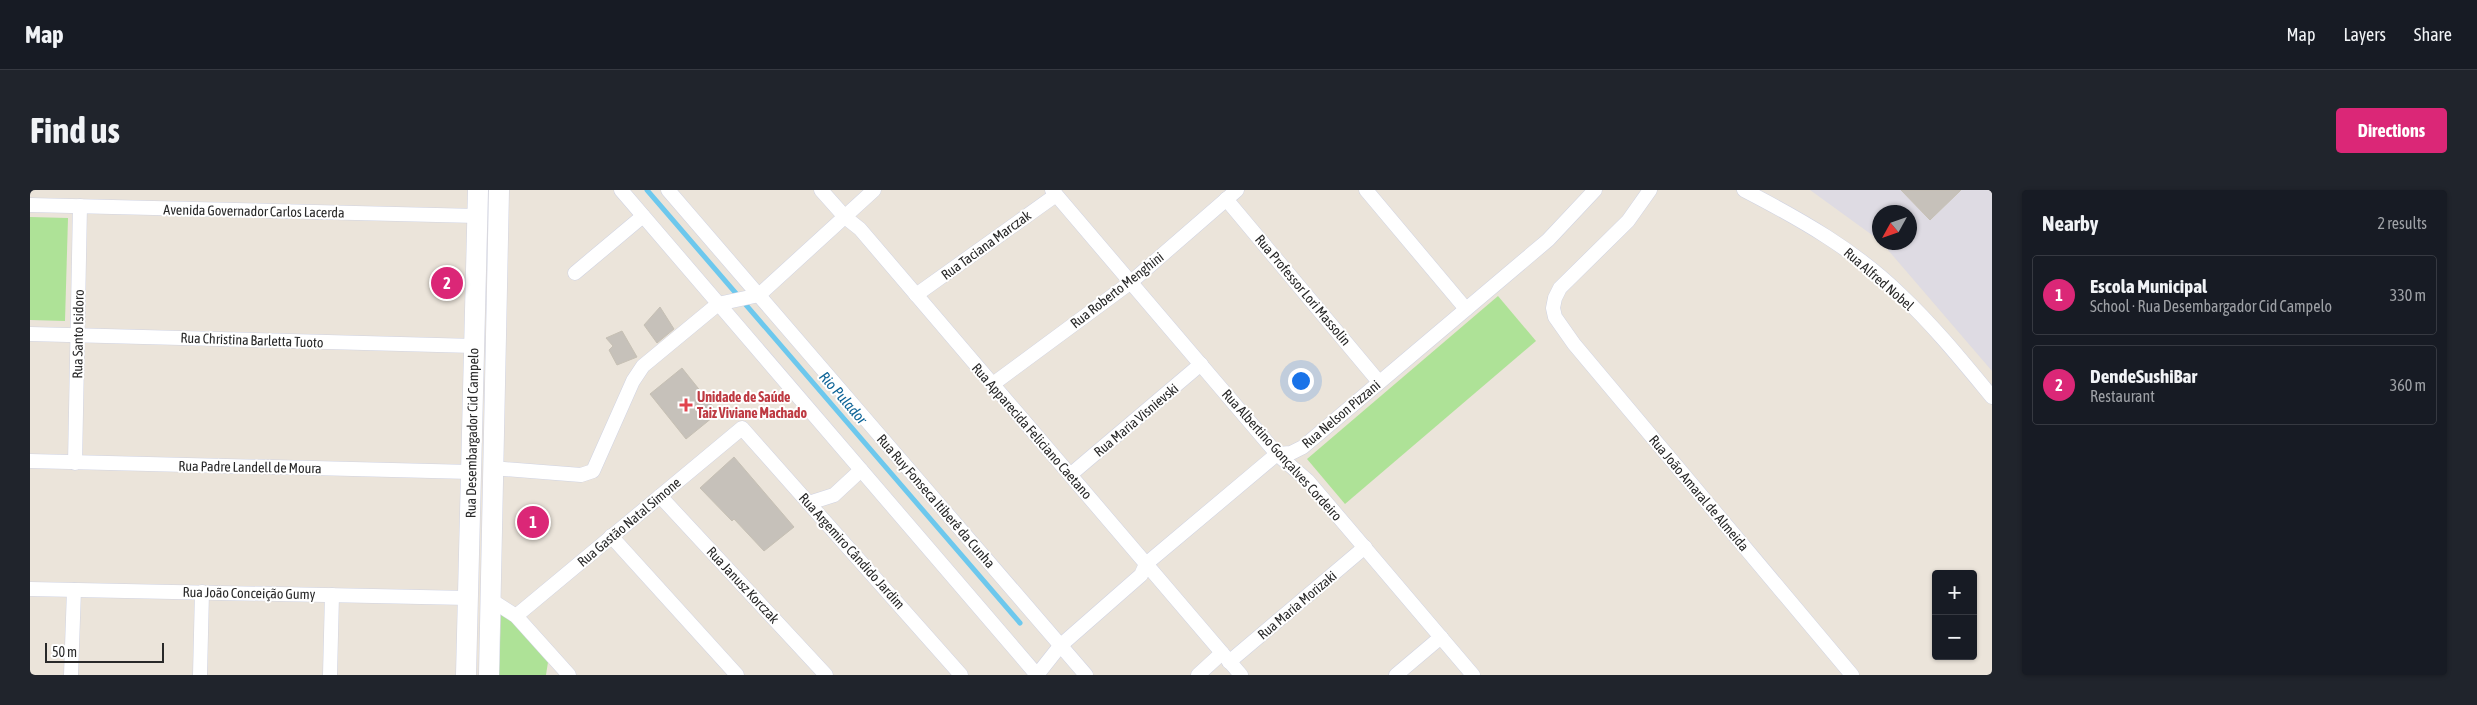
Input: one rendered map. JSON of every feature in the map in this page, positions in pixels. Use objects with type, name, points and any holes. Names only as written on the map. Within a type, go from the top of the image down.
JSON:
[{"type":"main road","name":"Rua Desembargador Cid Campelo","points":[[466,675],[478,190]]},
{"type":"main road","name":"Rua Desembargador Cid Campelo","points":[[488,675],[499,190]]},
{"type":"main road","points":[[468,598],[491,600]]},
{"type":"street","points":[[621,190],[1037,675]]},
{"type":"street","name":"Rua Ruy Fonseca Itiberê da Cunha","points":[[668,190],[1086,675]]},
{"type":"street","name":"Rua Apparecida Feliciano Caetano","points":[[821,190],[845,217],[860,229],[1241,675]]},
{"type":"street","points":[[492,468],[581,475],[594,471],[638,373],[718,304],[759,295],[874,190]]},
{"type":"street","points":[[1366,190],[1466,309]]},
{"type":"street","name":"Rua Nelson Pizzani","points":[[1037,675],[1060,646],[1141,575],[1146,564],[1277,454],[1291,453],[1303,446],[1548,240],[1595,190]]},
{"type":"street","name":"Rua João Amaral de Almeida","points":[[1650,190],[1628,221],[1560,288],[1553,308],[1555,317],[1574,344],[1852,675]]},
{"type":"street","name":"Rua Alfred Nobel","points":[[1744,190],[1814,229],[1871,268],[1932,327],[1992,397]]},
{"type":"street","name":"Rua Albertino Gonçalves Cordeiro","points":[[1054,192],[1277,454],[1308,481],[1473,675]]},
{"type":"street","name":"Rua Taciana Marczak","points":[[916,295],[1054,192]]},
{"type":"street","name":"Rua Roberto Menghini","points":[[993,384],[1131,282],[1232,194]]},
{"type":"street","name":"Rua Professor Lori Massolin","points":[[1232,194],[1379,382]]},
{"type":"street","name":"Avenida Governador Carlos Lacerda","points":[[30,205],[477,216]]},
{"type":"street","name":"Rua Santo Isidoro","points":[[75,463],[80,206]]},
{"type":"street","points":[[575,273],[643,216]]},
{"type":"street","name":"Rua Christina Barletta Tuoto","points":[[30,334],[474,346]]},
{"type":"street","name":"Rua Maria Visnievski","points":[[1070,476],[1201,364]]},
{"type":"street","name":"Rua Gastão Natal Simone","points":[[516,616],[742,428]]},
{"type":"street","name":"Rua Argemiro Cândido Jardim","points":[[742,428],[962,675]]},
{"type":"street","name":"Rua Padre Landell de Moura","points":[[30,462],[471,472]]},
{"type":"street","points":[[809,504],[834,495],[861,470]]},
{"type":"street","name":"Rua Janusz Korczak","points":[[660,496],[826,675]]},
{"type":"street","points":[[611,536],[737,675]]},
{"type":"street","name":"Rua Maria Morizaki","points":[[1198,675],[1226,657],[1364,547]]},
{"type":"street","name":"Rua João Conceição Gumy","points":[[30,589],[468,598]]},
{"type":"street","points":[[71,675],[74,590]]},
{"type":"street","points":[[200,675],[202,592]]},
{"type":"street","points":[[330,675],[332,595]]},
{"type":"street","points":[[491,600],[516,616],[563,672]]},
{"type":"street","points":[[1396,675],[1441,637]]},
{"type":"shaded area","points":[[1810,190],[1992,190],[1992,371],[1888,250],[1917,250],[1917,205],[1872,205],[1872,235]]},
{"type":"green space","points":[[30,217],[68,218],[65,321],[30,320]]},
{"type":"green space","points":[[1498,296],[1536,341],[1345,504],[1307,459]]},
{"type":"green space","points":[[501,609],[548,662],[546,675],[499,675]]},
{"type":"building","points":[[1901,190],[1961,190],[1930,220]]},
{"type":"building","points":[[660,307],[674,329],[657,343],[644,325]]},
{"type":"building","points":[[622,331],[637,357],[617,365],[609,350],[613,346],[606,338]]},
{"type":"building","name":"Unidade de Saúde Taiz Viviane Machado","points":[[682,368],[718,413],[686,439],[650,394]]},
{"type":"building","points":[[734,457],[794,527],[764,551],[734,519],[732,521],[700,488]]},
{"type":"waterway","name":"Rio Pulador","points":[[647,190],[1020,623]]},
{"type":"place","name":"DendeSushiBar","points":[[447,283]]},
{"type":"place","name":"Unidade de Saúde Taiz Viviane Machado","points":[[686,405]]},
{"type":"place","name":"Escola Municipal","points":[[533,522]]}]
